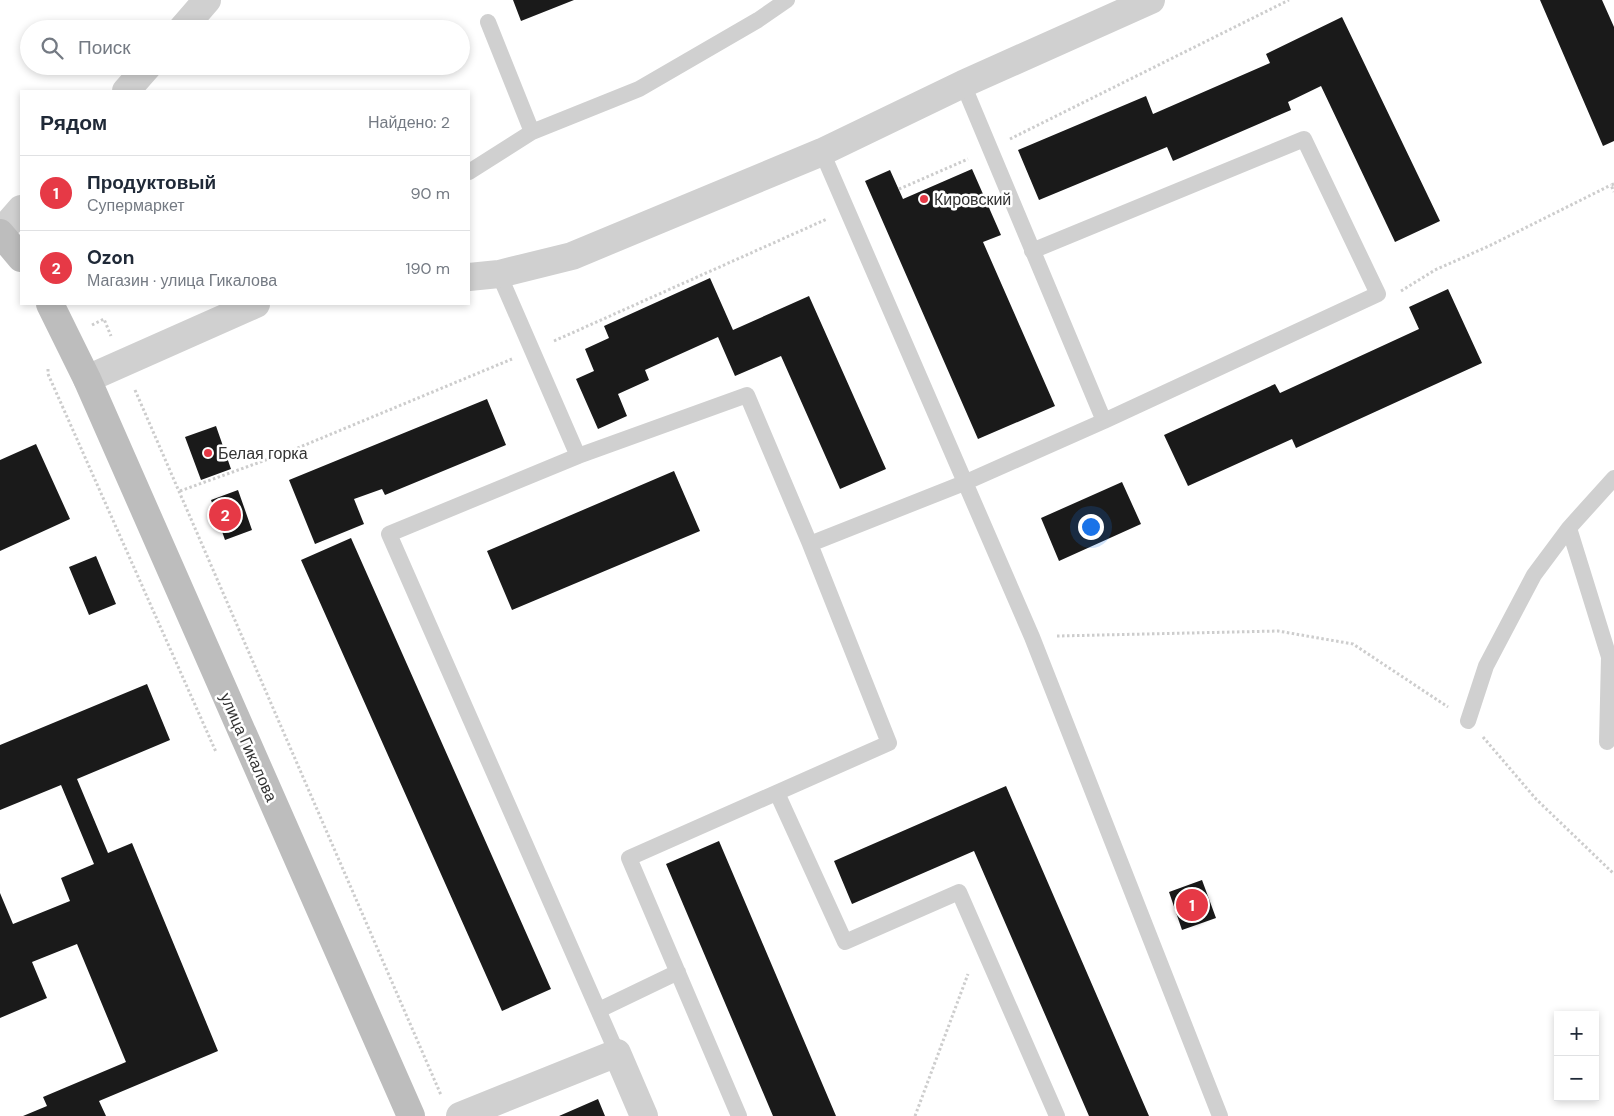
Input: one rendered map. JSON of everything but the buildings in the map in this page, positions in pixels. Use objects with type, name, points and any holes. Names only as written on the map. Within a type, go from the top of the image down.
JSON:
[{"type":"main road","points":[[0,233],[20,257]]},
{"type":"main road","name":"улица Гикалова","points":[[50,305],[87,379],[411,1116]]},
{"type":"street","points":[[190,20],[207,0]]},
{"type":"street","points":[[470,277],[499,274],[572,256],[822,152],[963,84],[1151,0]]},
{"type":"street","points":[[127,90],[140,75]]},
{"type":"street","points":[[0,233],[20,210]]},
{"type":"street","points":[[87,379],[254,305]]},
{"type":"street","points":[[460,1116],[618,1053],[644,1116]]},
{"type":"lane","points":[[470,171],[532,132],[638,89],[758,20],[787,0]]},
{"type":"lane","points":[[488,22],[532,132]]},
{"type":"lane","points":[[963,84],[1104,421]]},
{"type":"lane","points":[[810,544],[964,483],[1104,421],[1378,294],[1304,139],[1032,251]]},
{"type":"lane","points":[[822,152],[1032,637],[1220,1116]]},
{"type":"lane","points":[[499,274],[578,456]]},
{"type":"lane","points":[[618,1053],[389,534],[578,456],[747,395],[810,544],[889,743],[630,858],[739,1116]]},
{"type":"lane","points":[[1468,721],[1486,666],[1534,575],[1569,528],[1614,478]]},
{"type":"lane","points":[[1569,528],[1609,657],[1607,742]]},
{"type":"lane","points":[[777,793],[845,942],[959,892],[1057,1116]]},
{"type":"lane","points":[[599,1010],[678,972]]},
{"type":"path","points":[[990,149],[1289,0]]},
{"type":"path","points":[[899,189],[951,167]]},
{"type":"path","points":[[1396,294],[1435,270],[1489,246],[1613,185],[1614,192]]},
{"type":"path","points":[[694,280],[751,252],[846,211]]},
{"type":"path","points":[[180,491],[271,459],[380,414]]},
{"type":"path","points":[[1032,637],[1278,631],[1353,644],[1468,721],[1536,799],[1614,874]]},
{"type":"path","points":[[915,1116],[980,940]]},
{"type":"place","name":"Кировский","points":[[924,199]]},
{"type":"place","name":"Белая горка","points":[[208,453]]},
{"type":"place","name":"Ozon","points":[[225,515]]},
{"type":"place","name":"Продуктовый","points":[[1192,905]]}]
